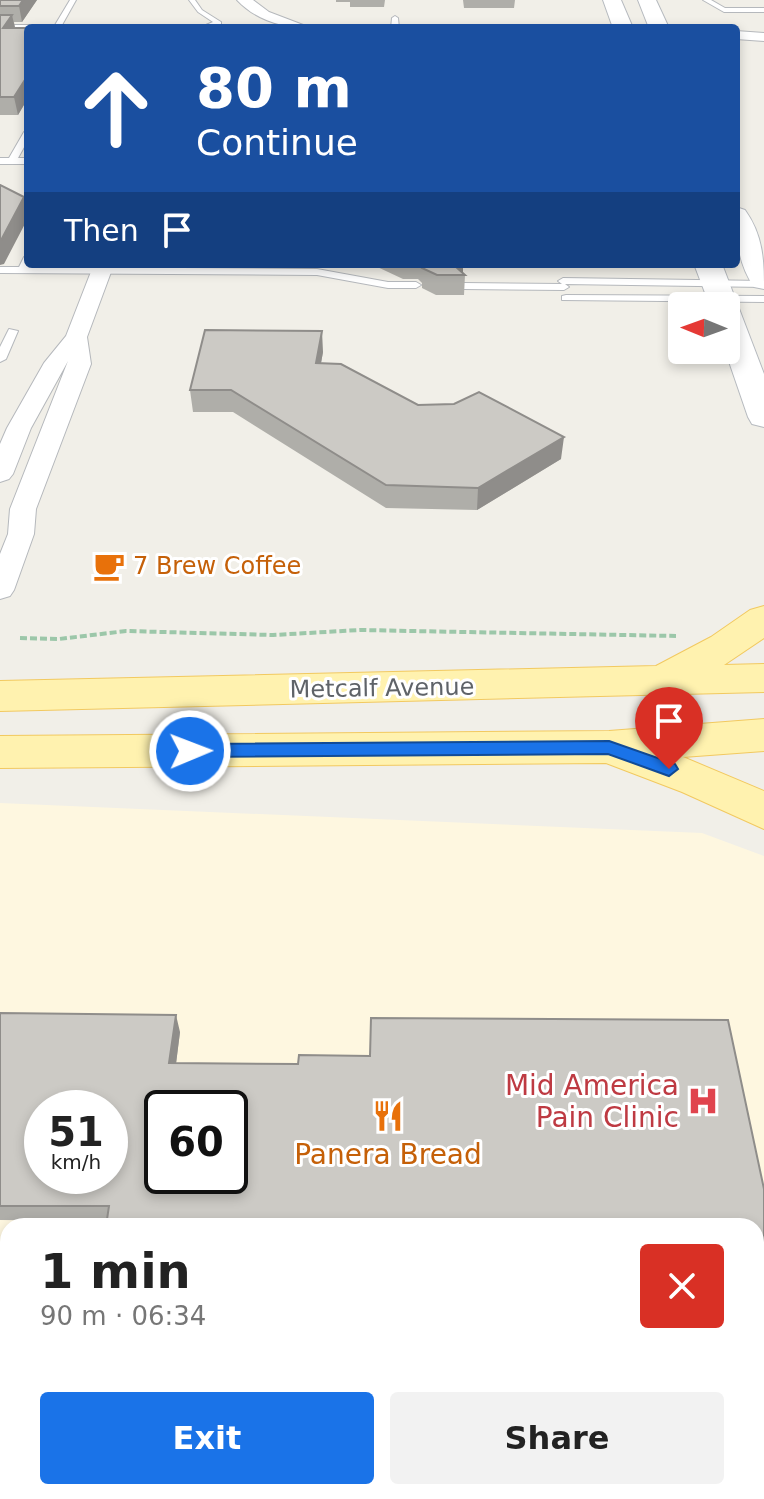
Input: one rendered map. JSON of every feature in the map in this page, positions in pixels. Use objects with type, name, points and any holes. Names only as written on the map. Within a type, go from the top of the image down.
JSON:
[{"type":"main road","points":[[612,0],[621,24]]},
{"type":"main road","points":[[647,0],[657,24]]},
{"type":"main road","points":[[740,225],[764,282]]},
{"type":"main road","points":[[740,351],[764,417]]},
{"type":"main road","points":[[662,678],[725,647],[764,619]]},
{"type":"main road","name":"Metcalf Avenue","points":[[0,696],[513,685],[662,678],[764,678]]},
{"type":"main road","points":[[0,752],[609,747],[764,735]]},
{"type":"main road","points":[[609,747],[698,780],[764,811]]},
{"type":"street","points":[[244,0],[277,24]]},
{"type":"street","points":[[740,35],[764,37]]},
{"type":"street","points":[[740,45],[764,43]]},
{"type":"street","points":[[0,474],[10,428],[76,337],[103,268]]},
{"type":"street","points":[[0,590],[21,534],[23,509],[80,364],[76,337]]},
{"type":"lane","points":[[59,24],[73,0]]},
{"type":"lane","points":[[192,0],[200,11],[219,23],[216,24]]},
{"type":"lane","points":[[706,0],[724,10],[764,10]]},
{"type":"lane","points":[[395,18],[395,24]]},
{"type":"lane","points":[[0,27],[24,27]]},
{"type":"lane","points":[[12,161],[24,139]]},
{"type":"lane","points":[[0,161],[24,161]]},
{"type":"lane","points":[[1,270],[24,264]]},
{"type":"lane","points":[[146,268],[317,272],[388,285],[416,285]]},
{"type":"lane","points":[[723,292],[764,282]]},
{"type":"lane","points":[[463,286],[680,292]]},
{"type":"lane","points":[[564,289],[680,292]]},
{"type":"lane","points":[[740,296],[764,299]]},
{"type":"lane","points":[[0,359],[13,331]]},
{"type":"path","points":[[20,638],[59,639],[126,631],[273,635],[360,630],[685,636]]},
{"type":"shaded area","points":[[0,803],[702,833],[764,856],[764,1218],[0,1218]]},
{"type":"building","points":[[0,0],[23,0],[19,6],[0,6]]},
{"type":"building","points":[[0,15],[12,15],[3,28],[24,28],[24,81],[14,97],[0,97]]},
{"type":"building","points":[[0,185],[24,197],[0,242]]},
{"type":"building","points":[[422,268],[457,268],[465,275],[437,275]]},
{"type":"building","points":[[205,330],[322,331],[316,363],[341,364],[418,405],[454,404],[479,392],[564,437],[478,488],[386,485],[231,390],[190,390]]},
{"type":"building","points":[[0,1013],[176,1015],[169,1063],[298,1064],[299,1055],[370,1056],[371,1018],[728,1020],[764,1189],[764,1218],[107,1218],[109,1206],[0,1206]]},
{"type":"place","name":"7 Brew Coffee","points":[[109,566]]},
{"type":"place","name":"Mid America Pain Clinic","points":[[703,1101]]},
{"type":"place","name":"Panera Bread","points":[[388,1116]]},
{"type":"route","points":[[190,751],[609,747],[669,769]]}]
